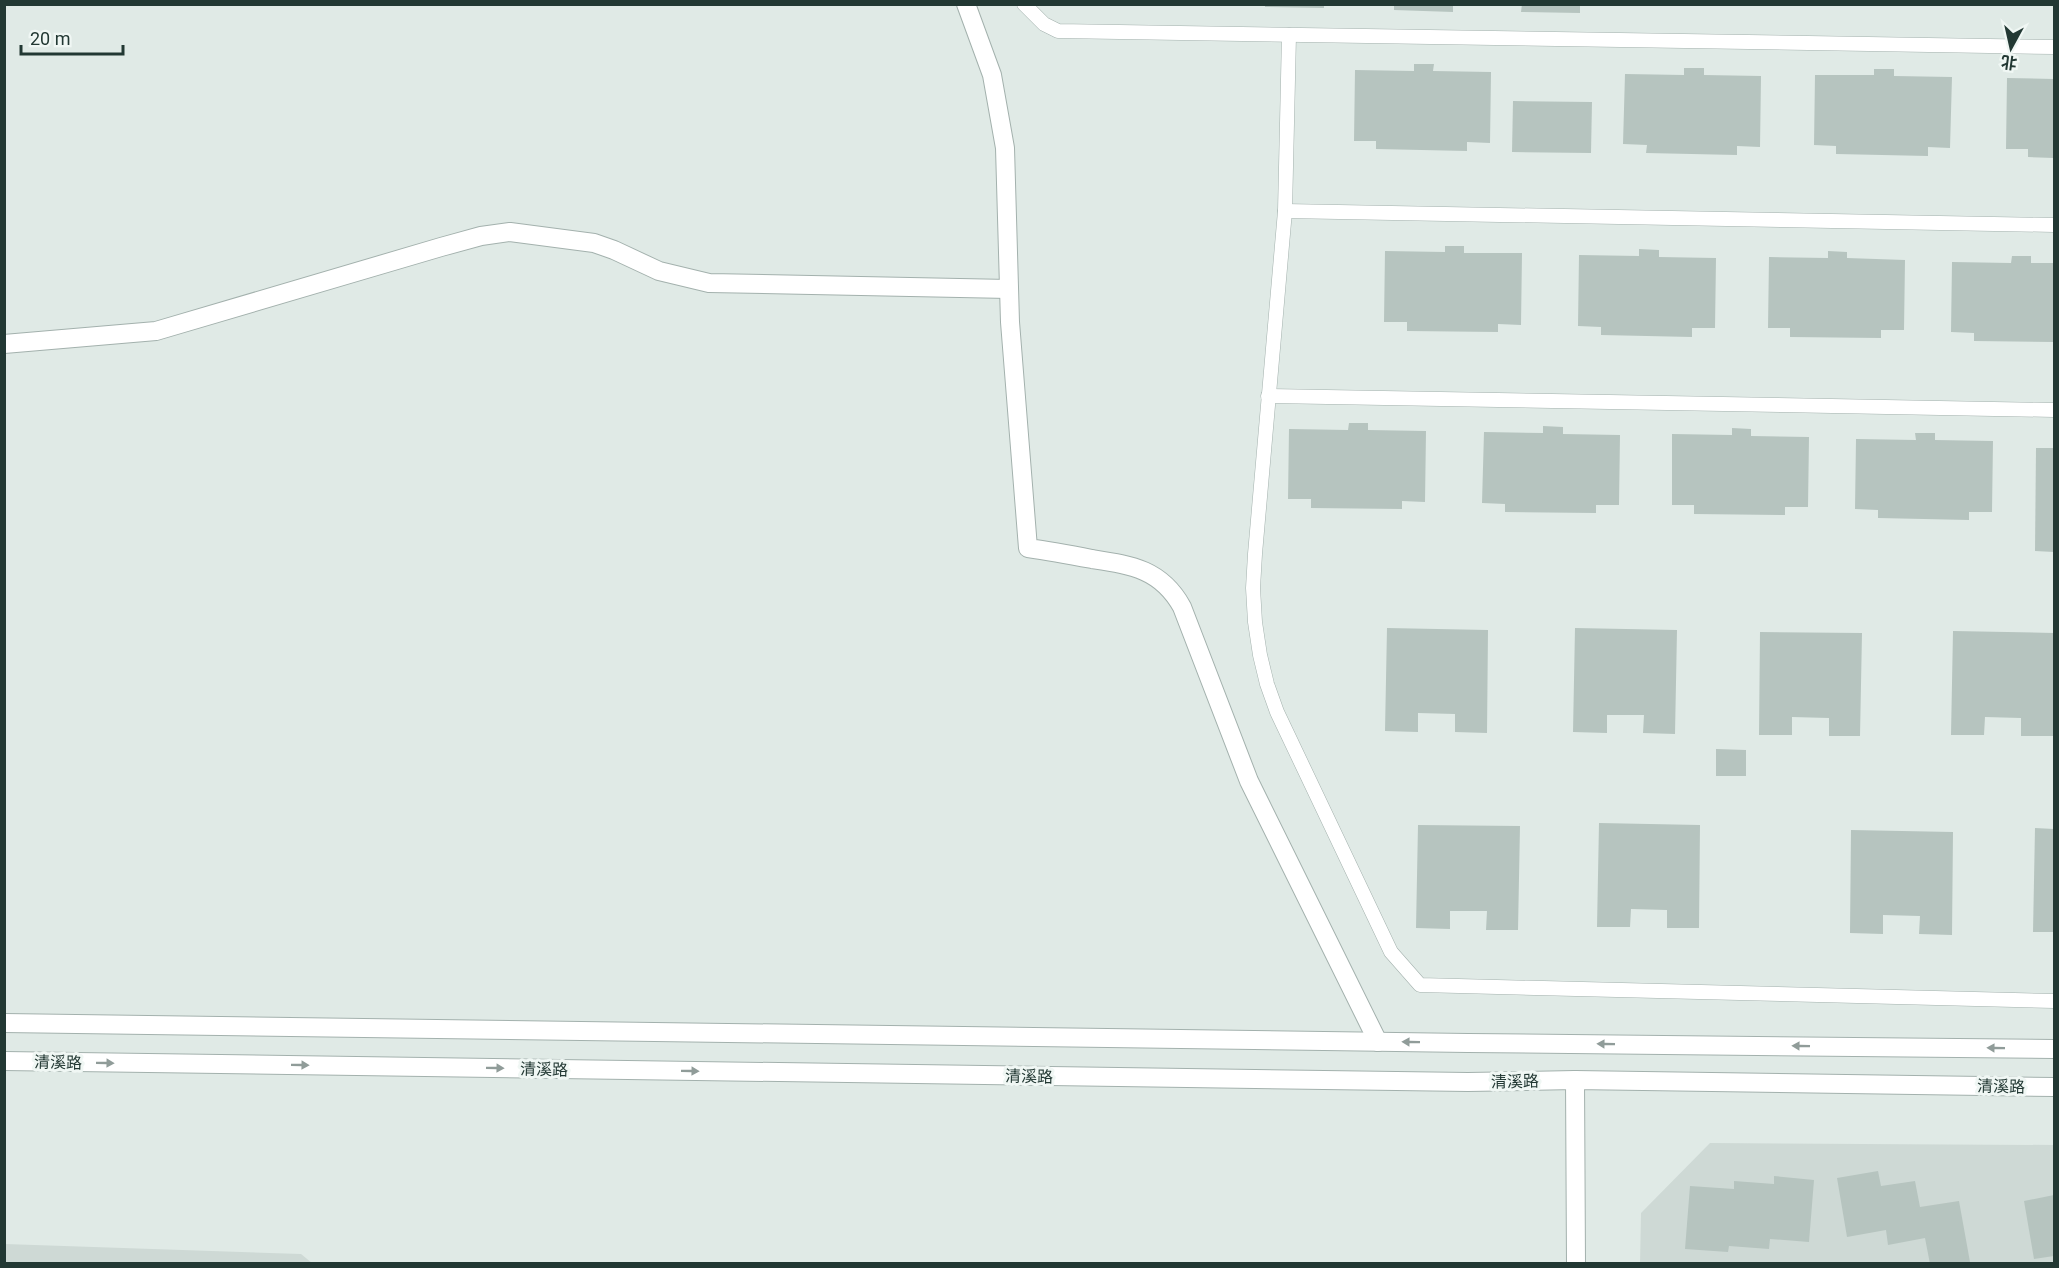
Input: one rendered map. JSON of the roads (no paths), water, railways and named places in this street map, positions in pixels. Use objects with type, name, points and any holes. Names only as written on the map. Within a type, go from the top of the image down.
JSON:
[{"type":"street","points":[[966,4],[992,75],[1005,148],[1009,289],[1028,548],[1136,566],[1158,579],[1174,593],[1182,607],[1249,781],[1378,1042]]},
{"type":"street","points":[[4,344],[156,332],[441,247],[481,236],[510,232],[594,243],[659,271],[709,283],[1009,289]]},
{"type":"street","points":[[4,1023],[2055,1049]]},
{"type":"street","name":"清溪路","points":[[4,1061],[1468,1082],[1575,1080],[2055,1087]]},
{"type":"street","points":[[1575,1080],[1576,1263]]},
{"type":"lane","points":[[1024,4],[1044,24],[1058,31],[2055,47]]},
{"type":"lane","points":[[1289,35],[1286,211],[1253,588],[1255,622],[1260,656],[1277,712],[1391,952],[1420,985],[2055,1001]]},
{"type":"lane","points":[[1286,211],[2055,225]]},
{"type":"lane","points":[[1268,396],[2055,410]]}]
